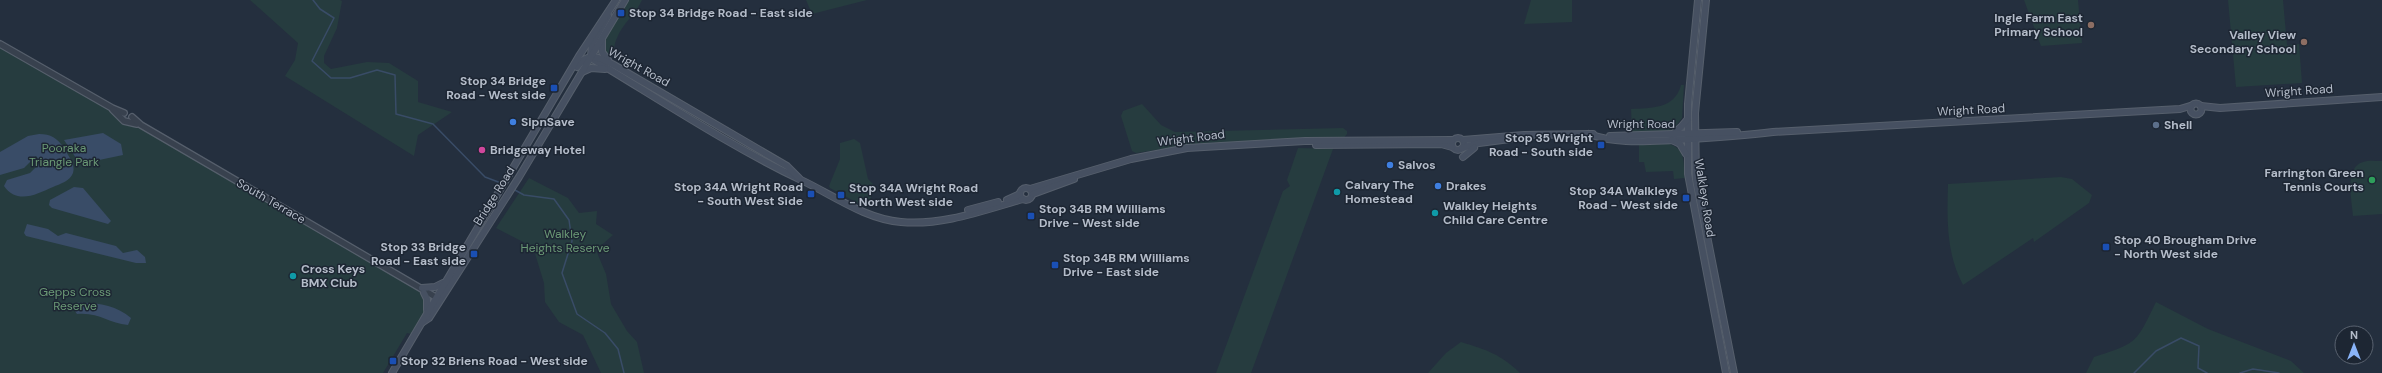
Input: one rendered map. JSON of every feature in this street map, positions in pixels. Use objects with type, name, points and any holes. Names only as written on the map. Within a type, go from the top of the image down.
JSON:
[{"type":"main road","points":[[565,80],[582,60],[591,56],[592,44],[616,0]]},
{"type":"main road","name":"Bridge Road","points":[[438,298],[444,282],[481,223],[565,80],[616,0]]},
{"type":"main road","name":"Bridge Road","points":[[438,298],[488,227],[512,189],[625,0]]},
{"type":"main road","name":"Walkleys Road","points":[[1698,0],[1687,120],[1687,155],[1692,203],[1726,373]]},
{"type":"main road","name":"Walkleys Road","points":[[1706,0],[1695,114],[1695,150],[1699,196],[1734,373]]},
{"type":"main road","points":[[581,72],[593,68],[610,66],[603,54],[602,38]]},
{"type":"main road","name":"Wright Road","points":[[591,56],[627,76],[784,173],[801,180],[843,202],[882,218],[908,223],[940,220],[984,205],[1021,196]]},
{"type":"main road","name":"Wright Road","points":[[1463,140],[1473,138],[1589,134],[1687,137],[2190,108],[2196,114],[2200,109],[2382,97]]},
{"type":"main road","points":[[548,109],[557,114]]},
{"type":"main road","points":[[1695,114],[1699,126],[1708,135],[1695,150]]},
{"type":"main road","points":[[1687,120],[1671,137],[1680,144],[1687,155]]},
{"type":"main road","name":"Wright Road","points":[[1462,148],[1479,143],[1502,141],[1527,136]]},
{"type":"main road","points":[[1458,137],[1463,140],[1462,148],[1457,150],[1452,147],[1452,140],[1458,137]]},
{"type":"main road","name":"Wright Road","points":[[1031,191],[1131,159],[1170,150],[1221,145],[1297,142],[1452,140]]},
{"type":"main road","points":[[1464,157],[1473,148],[1502,141]]},
{"type":"main road","name":"Wright Road","points":[[1297,142],[1372,146],[1441,144],[1452,147]]},
{"type":"main road","points":[[1024,188],[1031,191],[1029,200],[1021,196],[1024,188]]},
{"type":"main road","points":[[493,202],[501,206]]},
{"type":"main road","points":[[481,223],[488,227]]},
{"type":"main road","points":[[427,312],[427,299],[423,290],[435,288],[444,282]]},
{"type":"main road","points":[[392,373],[423,322],[427,312],[438,298]]},
{"type":"main road","points":[[423,322],[429,318],[438,298]]},
{"type":"street","points":[[0,44],[112,108],[123,115],[124,121],[130,119],[130,112],[123,115]]},
{"type":"street","name":"South Terrace","points":[[130,119],[438,298]]},
{"type":"green space","points":[[250,0],[342,1],[337,28],[324,56],[324,63],[331,69],[367,62],[389,63],[418,81],[418,102],[452,112],[418,135],[414,156],[285,76],[295,60],[298,43]]},
{"type":"green space","points":[[628,0],[642,0],[619,33],[610,59],[605,54],[605,39]]},
{"type":"green space","points":[[806,0],[867,0],[812,14]]},
{"type":"green space","points":[[1531,0],[1572,0],[1572,22],[1524,24]]},
{"type":"green space","points":[[2024,0],[2078,0],[2082,43],[2041,46]]},
{"type":"green space","points":[[2228,0],[2283,0],[2287,45],[2299,44],[2302,83],[2236,87]]},
{"type":"green space","points":[[0,44],[122,114],[124,121],[141,125],[424,293],[427,312],[417,335],[407,333],[383,373],[0,373]]},
{"type":"green space","points":[[1681,85],[1684,85],[1682,118],[1672,131],[1632,133],[1631,109],[1661,106],[1668,103],[1678,93]]},
{"type":"green space","points":[[1142,104],[1161,125],[1175,132],[1343,128],[1347,131],[1347,134],[1343,139],[1202,143],[1136,153],[1132,151],[1121,116],[1123,111]]},
{"type":"green space","points":[[854,139],[860,143],[868,179],[875,186],[867,208],[830,188],[829,186],[840,159],[840,143]]},
{"type":"green space","points":[[1665,143],[1672,145],[1680,151],[1683,160],[1685,178],[1674,179],[1673,171],[1646,172],[1644,162],[1639,162],[1639,144]]},
{"type":"green space","points":[[1298,148],[1333,149],[1251,373],[1216,373],[1283,191],[1290,186],[1287,180]]},
{"type":"green space","points":[[2382,161],[2382,214],[2353,216],[2350,185],[2353,170],[2357,165],[2363,162]]},
{"type":"green space","points":[[2061,177],[2072,179],[2092,195],[2089,203],[2034,242],[2033,238],[1963,285],[1953,261],[1949,236],[1948,184]]},
{"type":"green space","name":"Walkley Heights Reserve","points":[[529,178],[568,198],[579,213],[597,211],[596,224],[613,235],[596,250],[606,274],[611,304],[627,331],[637,342],[644,373],[601,373],[583,335],[559,322],[545,302],[544,283],[533,247],[496,228]]},
{"type":"green space","points":[[2156,302],[2208,329],[2291,361],[2304,373],[2086,373],[2094,357],[2119,348],[2134,340],[2144,326]]},
{"type":"green space","points":[[1461,342],[1493,353],[1506,361],[1520,373],[1428,373],[1446,353]]},
{"type":"water","points":[[103,133],[121,144],[123,155],[80,164],[64,140]]},
{"type":"water","points":[[39,134],[47,135],[56,139],[64,148],[73,163],[74,170],[72,176],[64,182],[34,195],[21,197],[15,195],[9,192],[4,186],[7,180],[30,173],[41,162],[36,156],[24,168],[0,175],[0,152],[28,136]]},
{"type":"water","points":[[74,187],[83,188],[111,221],[108,224],[52,208],[49,205],[50,200]]},
{"type":"water","points":[[27,224],[48,229],[58,236],[66,233],[116,246],[123,253],[137,250],[145,257],[146,263],[136,263],[26,236],[24,233]]},
{"type":"water","points":[[76,303],[105,305],[119,310],[131,318],[128,325],[98,316],[77,314],[72,307]]},
{"type":"waterway","points":[[313,0],[320,9],[334,18],[312,61],[331,78],[350,78],[377,70],[395,75],[396,114],[433,124],[485,177],[501,183]]},
{"type":"waterway","points":[[513,189],[524,195],[554,199],[569,220],[572,241],[562,273],[577,314],[605,333],[618,349],[624,373]]},
{"type":"waterway","points":[[2134,373],[2156,351],[2181,338],[2199,346],[2198,368],[2207,373]]},
{"type":"waterway","points":[[2240,373],[2253,369],[2279,373]]},
{"type":"place","name":"Stop 34 Bridge Road - East side","points":[[621,13]]},
{"type":"place","name":"Ingle Farm East Primary School","points":[[2091,25]]},
{"type":"place","name":"Valley View Secondary School","points":[[2304,42]]},
{"type":"place","name":"Stop 34 Bridge Road - West side","points":[[554,88]]},
{"type":"place","name":"SipnSave","points":[[513,122]]},
{"type":"place","name":"Shell","points":[[2156,125]]},
{"type":"place","name":"Stop 35 Wright Road - South side","points":[[1601,145]]},
{"type":"place","name":"Bridgeway Hotel","points":[[482,150]]},
{"type":"place","name":"Salvos","points":[[1390,165]]},
{"type":"place","name":"Farrington Green Tennis Courts","points":[[2372,180]]},
{"type":"place","name":"Drakes","points":[[1438,186]]},
{"type":"place","name":"Calvary The Homestead","points":[[1337,192]]},
{"type":"place","name":"Stop 34A Wright Road - South West Side","points":[[811,194]]},
{"type":"place","name":"Stop 34A Wright Road - North West side","points":[[841,195]]},
{"type":"place","name":"Stop 34A Walkleys Road - West side","points":[[1686,198]]},
{"type":"place","name":"Walkley Heights Child Care Centre","points":[[1435,213]]},
{"type":"place","name":"Stop 34B RM Williams Drive - West side","points":[[1031,216]]},
{"type":"place","name":"Stop 40 Brougham Drive - North West side","points":[[2106,247]]},
{"type":"place","name":"Stop 33 Bridge Road - East side","points":[[474,254]]},
{"type":"place","name":"Stop 34B RM Williams Drive - East side","points":[[1055,265]]},
{"type":"place","name":"Cross Keys BMX Club","points":[[293,276]]},
{"type":"place","name":"Stop 32 Briens Road - West side","points":[[393,361]]},
{"type":"park label","name":"Pooraka Triangle Park","points":[[64,155]]},
{"type":"park label","name":"Gepps Cross Reserve","points":[[75,299]]}]
